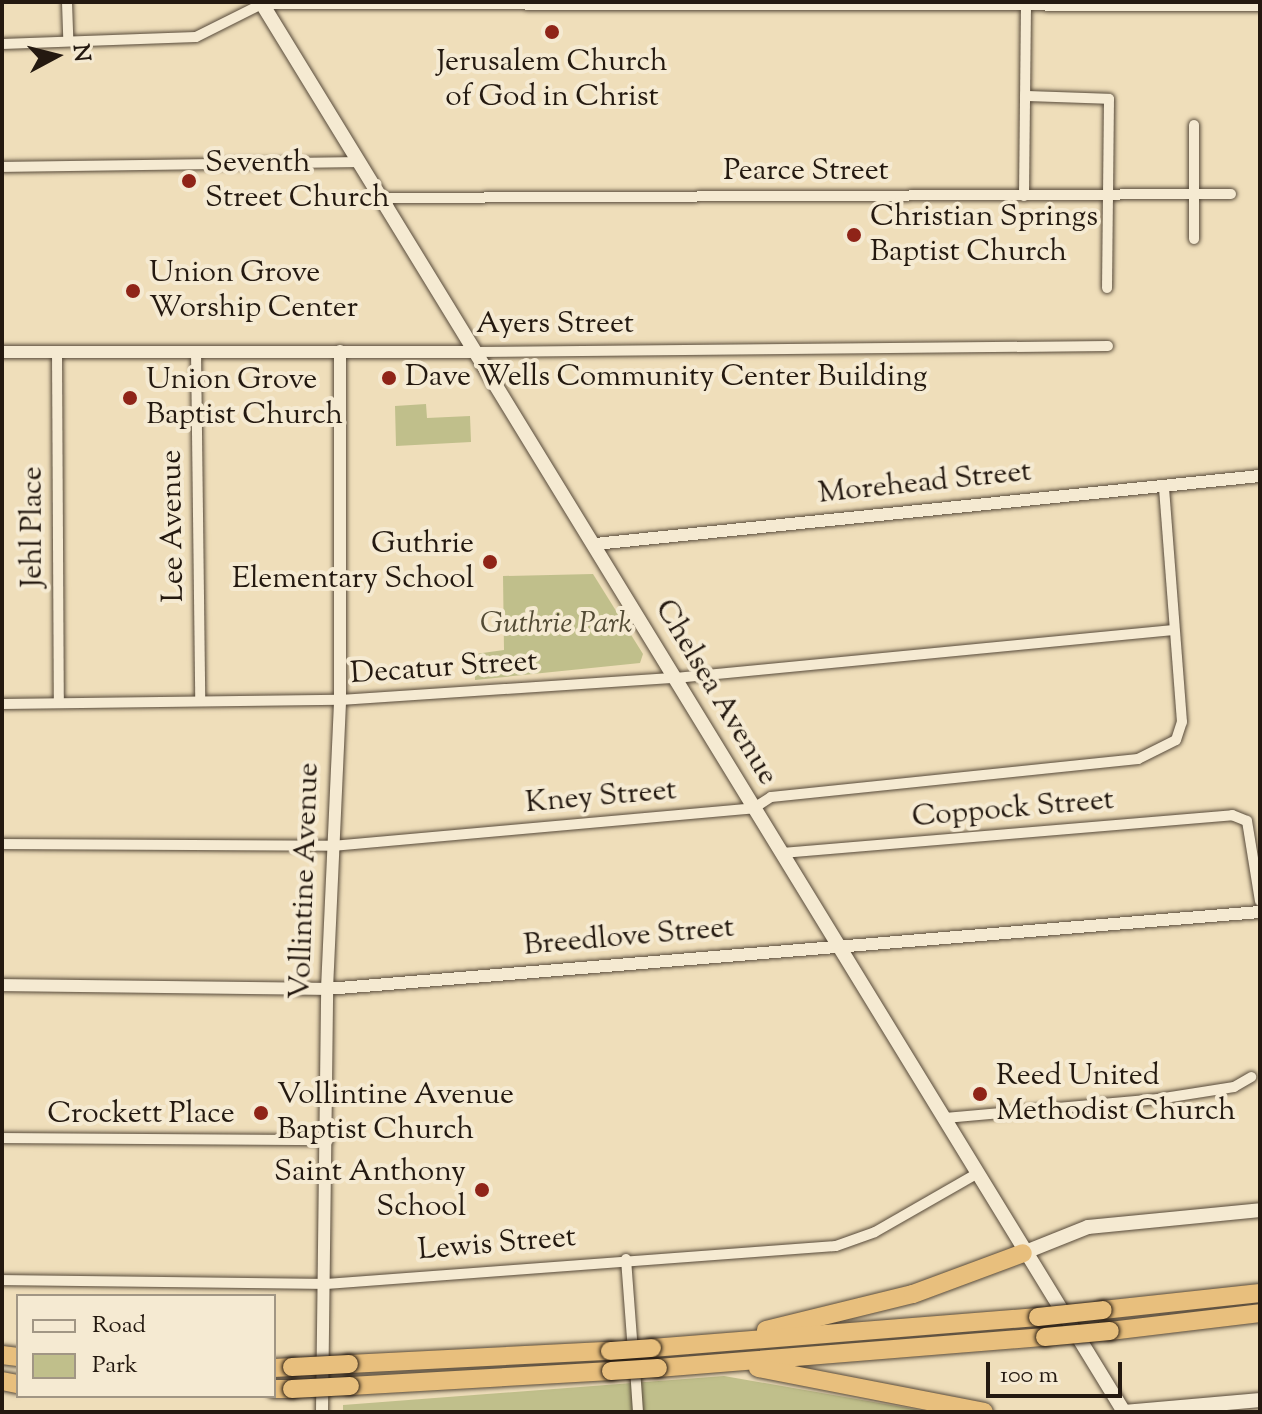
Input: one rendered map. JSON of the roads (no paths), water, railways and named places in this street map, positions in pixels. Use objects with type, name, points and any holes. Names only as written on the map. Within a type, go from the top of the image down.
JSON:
[{"type":"highway","points":[[681,1346],[831,1318],[1023,1253]]},
{"type":"highway","points":[[283,1367],[681,1346],[1038,1317],[1260,1293]]},
{"type":"highway","points":[[283,1389],[740,1364],[1110,1331],[1260,1313]]},
{"type":"highway","points":[[740,1364],[984,1412]]},
{"type":"main road","name":"Chelsea Avenue","points":[[262,3],[471,352],[595,544],[842,947],[1023,1253],[1124,1412]]},
{"type":"main road","points":[[1023,1253],[1088,1227],[1260,1210]]},
{"type":"main road","points":[[1124,1412],[1260,1400]]},
{"type":"street","points":[[67,2],[68,38]]},
{"type":"street","points":[[2,44],[68,38],[196,37],[262,3],[1260,6]]},
{"type":"street","points":[[1024,196],[1026,4]]},
{"type":"street","points":[[1025,96],[1109,99],[1107,288]]},
{"type":"street","points":[[1194,125],[1194,239]]},
{"type":"street","points":[[2,167],[357,162]]},
{"type":"street","name":"Pearce Street","points":[[380,198],[1231,194]]},
{"type":"street","name":"Ayers Street","points":[[2,352],[471,352],[1108,346]]},
{"type":"street","name":"Lee Avenue","points":[[196,351],[200,701]]},
{"type":"street","name":"Vollintine Avenue","points":[[322,1412],[328,1140],[327,989],[340,700],[340,351]]},
{"type":"street","name":"Jehl Place","points":[[57,352],[59,702]]},
{"type":"street","name":"Morehead Street","points":[[595,544],[1260,476]]},
{"type":"street","points":[[1164,486],[1174,630]]},
{"type":"street","name":"Decatur Street","points":[[2,704],[340,700],[675,678],[1174,630]]},
{"type":"street","name":"Kney Street","points":[[2,844],[332,846],[754,808],[771,797],[1138,759],[1176,740],[1182,722],[1174,630]]},
{"type":"street","name":"Coppock Street","points":[[782,853],[1232,815],[1247,821],[1260,901]]},
{"type":"street","name":"Breedlove Street","points":[[2,985],[327,989],[1260,912]]},
{"type":"street","points":[[945,1118],[1158,1099],[1234,1087],[1251,1077]]},
{"type":"street","name":"Crockett Place","points":[[2,1138],[328,1140]]},
{"type":"street","name":"Lewis Street","points":[[2,1280],[326,1284],[626,1259],[836,1246],[875,1232],[978,1173]]},
{"type":"street","points":[[626,1259],[638,1412]]},
{"type":"place","name":"Jerusalem Church of God in Christ","points":[[552,32]]},
{"type":"place","name":"Seventh Street Church","points":[[189,181]]},
{"type":"place","name":"Christian Springs Baptist Church","points":[[854,235]]},
{"type":"place","name":"Union Grove Worship Center","points":[[133,291]]},
{"type":"place","name":"Dave Wells Community Center Building","points":[[389,378]]},
{"type":"place","name":"Union Grove Baptist Church","points":[[130,398]]},
{"type":"place","name":"Guthrie Elementary School","points":[[490,562]]},
{"type":"place","name":"Reed United Methodist Church","points":[[980,1094]]},
{"type":"place","name":"Vollintine Avenue Baptist Church","points":[[261,1113]]},
{"type":"place","name":"Saint Anthony School","points":[[482,1190]]},
{"type":"park label","name":"Guthrie Park","points":[[556,625]]}]
